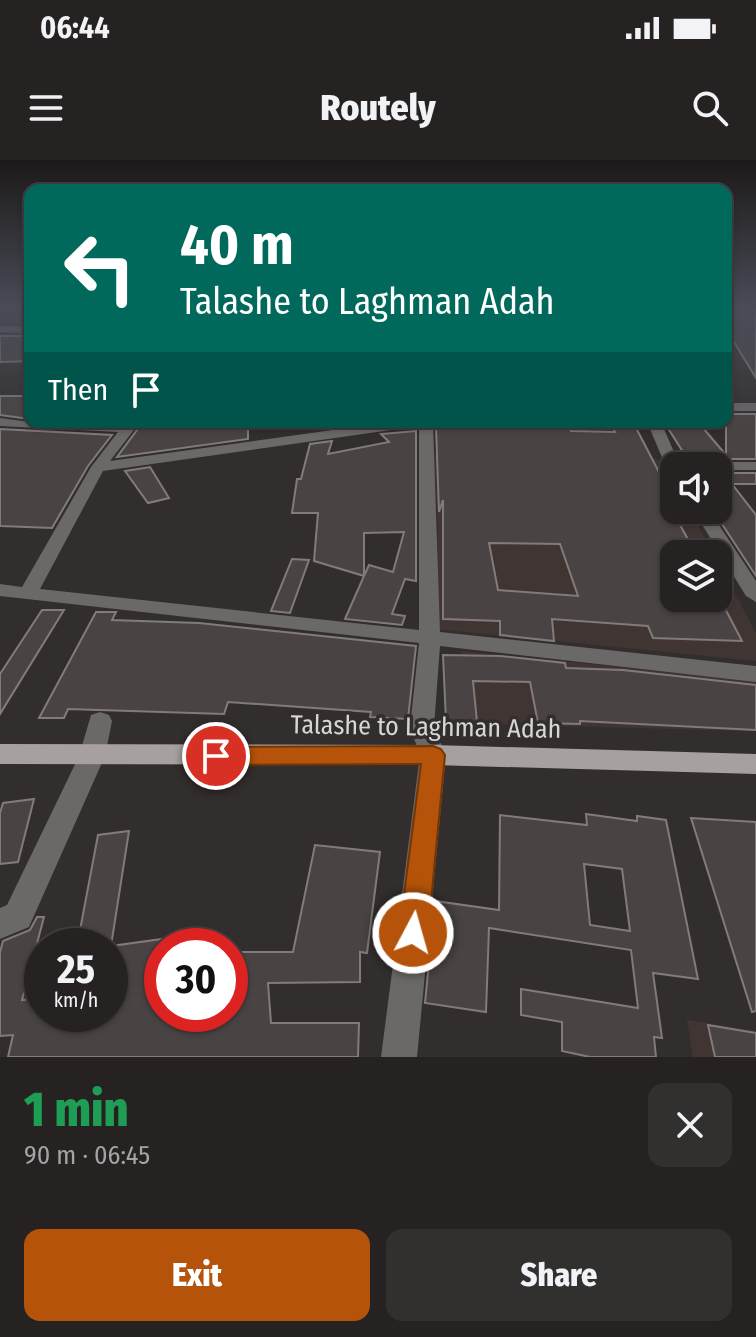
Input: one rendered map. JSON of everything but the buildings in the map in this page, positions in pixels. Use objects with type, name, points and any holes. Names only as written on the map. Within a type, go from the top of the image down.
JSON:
[{"type":"main road","name":"Talashe to Laghman Adah","points":[[0,754],[433,755],[756,764]]},
{"type":"street","points":[[732,407],[756,407]]},
{"type":"street","points":[[0,422],[24,423]]},
{"type":"street","points":[[28,593],[98,467],[130,428]]},
{"type":"street","points":[[98,467],[261,438],[360,428]]},
{"type":"street","points":[[399,1057],[433,755],[422,727],[430,638],[426,428]]},
{"type":"street","points":[[657,428],[667,452]]},
{"type":"street","points":[[732,466],[756,466]]},
{"type":"street","points":[[710,524],[756,596]]},
{"type":"street","points":[[0,590],[756,674]]},
{"type":"street","points":[[0,924],[18,916],[92,756],[100,721]]},
{"type":"shaded area","points":[[434,455],[650,456],[660,461],[660,524],[697,524],[706,540],[660,540],[660,612],[732,612],[732,588],[756,633],[756,661],[436,629],[438,530]]},
{"type":"shaded area","points":[[461,651],[756,681],[756,731],[465,724]]},
{"type":"shaded area","points":[[687,1020],[756,1031],[756,1057],[693,1057]]},
{"type":"route","points":[[216,756],[433,755],[413,933]]}]
